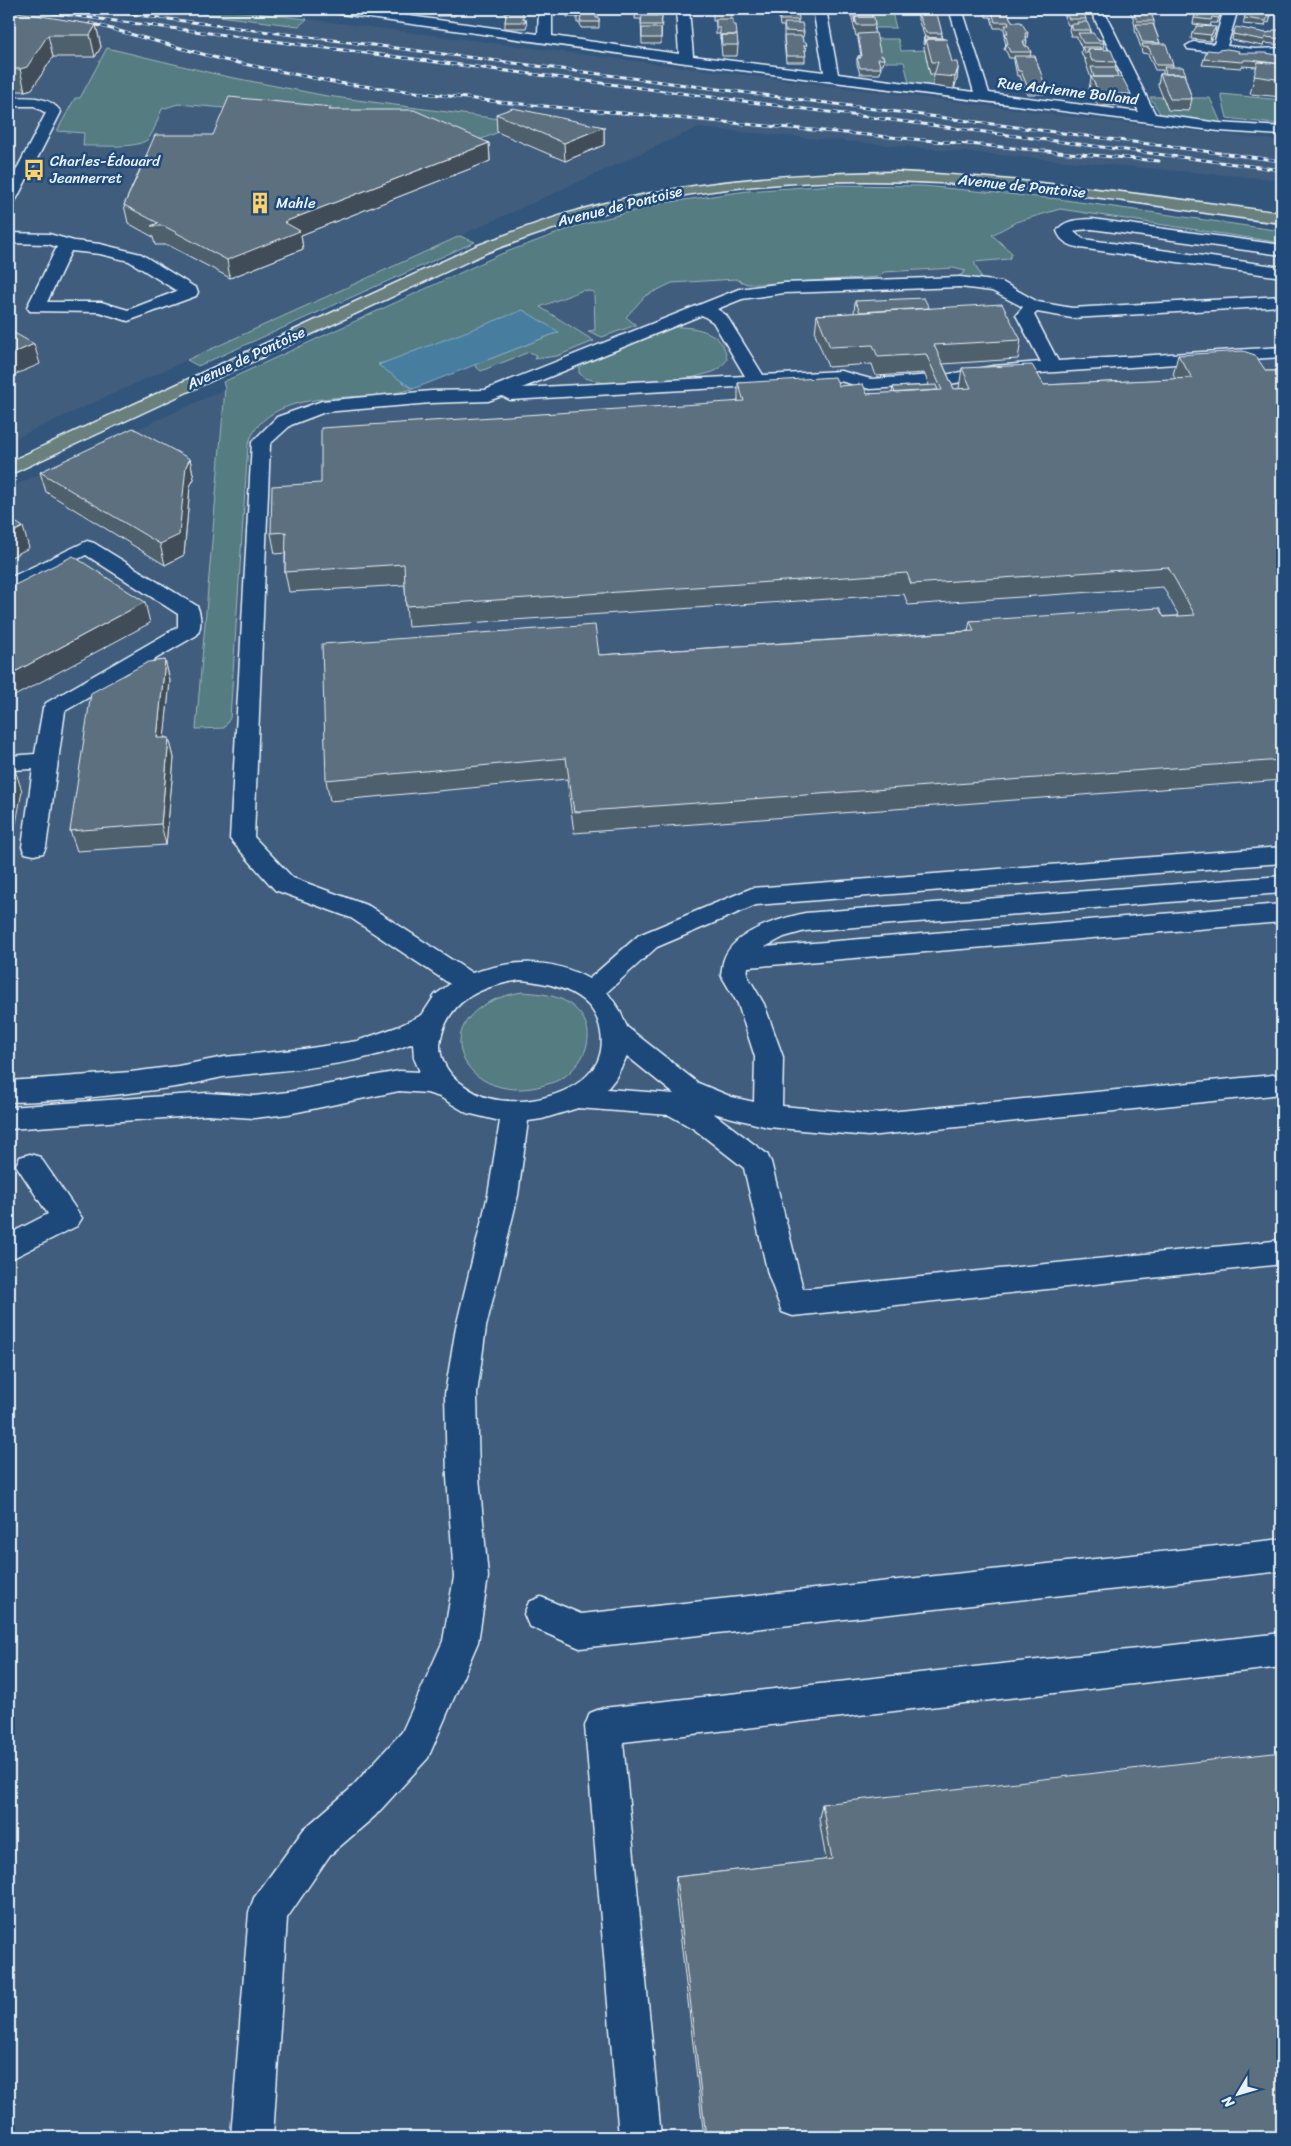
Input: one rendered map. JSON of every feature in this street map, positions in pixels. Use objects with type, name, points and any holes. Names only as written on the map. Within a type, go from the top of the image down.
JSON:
[{"type":"main road","name":"Avenue de Pontoise","points":[[9,469],[482,249],[564,219],[648,196],[736,182],[805,177],[929,177],[1040,186],[1282,218]]},
{"type":"street","name":"Rue Adrienne Bolland","points":[[334,9],[410,14],[545,39],[686,60],[1219,127],[1282,131]]},
{"type":"street","points":[[545,39],[546,9]]},
{"type":"street","points":[[683,9],[686,60]]},
{"type":"street","points":[[820,9],[832,78]]},
{"type":"street","name":"Rue Adrienne Bolland","points":[[956,9],[983,96]]},
{"type":"street","name":"Rue Adrienne Bolland","points":[[1096,9],[1149,118]]},
{"type":"street","points":[[1219,49],[1231,9]]},
{"type":"street","points":[[1193,46],[1264,54],[1282,52]]},
{"type":"street","points":[[9,102],[42,104],[51,108],[54,112],[9,198]]},
{"type":"street","points":[[1282,250],[1092,224],[1074,225],[1065,231],[1070,239],[1086,244],[1282,272]]},
{"type":"street","points":[[9,238],[49,239],[135,257],[190,292],[128,316],[101,307],[36,306],[66,244]]},
{"type":"street","points":[[488,395],[739,294],[784,288],[960,282],[996,286],[1033,306],[1072,312],[1282,301]]},
{"type":"street","points":[[1033,306],[1025,315],[1052,367]]},
{"type":"street","points":[[704,308],[720,319],[757,380]]},
{"type":"street","points":[[470,984],[360,912],[284,884],[242,839],[261,442],[284,421],[322,407],[431,397],[841,376],[870,384],[950,379],[993,371],[1282,352]]},
{"type":"street","points":[[9,586],[86,547],[189,611],[189,630],[54,708],[34,847]]},
{"type":"street","points":[[9,764],[46,761]]},
{"type":"street","points":[[591,992],[648,941],[752,897],[1282,855]]},
{"type":"street","points":[[768,1116],[769,1056],[751,1004],[734,975],[737,959],[753,942],[772,930],[804,922],[1282,884]]},
{"type":"street","points":[[737,959],[1282,913]]},
{"type":"street","points":[[520,971],[538,972],[571,980],[591,992],[608,1010],[616,1033],[613,1056],[600,1079],[577,1097],[548,1108],[515,1112],[487,1109],[462,1099],[443,1084],[431,1066],[426,1046],[431,1022],[446,1001],[470,984],[494,975],[520,971]]},
{"type":"street","points":[[9,1092],[172,1077],[222,1067],[318,1058],[357,1051],[399,1038],[431,1022]]},
{"type":"street","points":[[616,1033],[688,1090],[726,1107],[768,1116],[868,1124],[1282,1084]]},
{"type":"street","points":[[9,1076],[169,1064],[222,1067]]},
{"type":"street","points":[[9,1134],[158,1121],[288,1103],[399,1081],[427,1083],[449,1089]]},
{"type":"street","points":[[577,1097],[674,1105],[704,1121],[757,1162],[783,1274],[793,1303],[1282,1252]]},
{"type":"street","points":[[9,1118],[207,1104],[254,1107]]},
{"type":"street","points":[[252,2137],[256,2052],[268,1912],[317,1842],[362,1803],[415,1745],[460,1642],[471,1577],[463,1477],[461,1394],[471,1327],[503,1195],[515,1112]]},
{"type":"street","points":[[9,1248],[67,1218],[30,1165]]},
{"type":"street","points":[[541,1614],[580,1631],[1282,1555]]},
{"type":"street","points":[[640,2137],[603,1726],[1282,1650]]},
{"type":"shaded area","points":[[9,9],[163,9],[299,26],[307,19],[1090,119],[1282,141],[1282,183],[1272,179],[697,128],[9,441]]},
{"type":"shaded area","points":[[921,189],[1282,231],[1282,2137],[9,2137],[9,488],[225,389]]},
{"type":"shaded area","points":[[523,310],[559,332],[413,389],[378,365]]},
{"type":"green space","points":[[163,9],[222,9],[307,19],[299,26]]},
{"type":"green space","points":[[868,9],[891,9],[896,28],[873,28]]},
{"type":"green space","points":[[876,39],[898,39],[901,51],[925,50],[930,74],[937,74],[933,86],[909,83],[904,62],[880,62]]},
{"type":"green space","points":[[107,48],[224,76],[327,96],[522,122],[482,139],[475,139],[237,109],[178,104],[162,109],[151,135],[144,142],[128,146],[83,146],[84,133],[57,131],[75,98],[80,98]]},
{"type":"green space","points":[[1221,94],[1282,100],[1282,125],[1227,118]]},
{"type":"green space","points":[[1150,97],[1163,97],[1168,110],[1184,98],[1210,98],[1221,123],[1161,115]]},
{"type":"green space","points":[[833,185],[924,186],[1058,199],[1282,231],[1282,243],[1060,209],[1016,222],[992,235],[1012,253],[1009,259],[974,262],[981,277],[977,279],[958,277],[966,271],[953,268],[884,272],[878,277],[759,284],[747,284],[736,279],[672,283],[645,296],[626,317],[636,325],[602,337],[588,331],[595,330],[594,292],[583,290],[540,307],[594,341],[557,356],[534,359],[536,355],[529,352],[481,371],[474,365],[559,332],[378,364],[413,389],[383,395],[325,399],[286,407],[270,415],[257,428],[248,445],[230,718],[224,728],[196,729],[225,389],[223,382],[501,254],[577,226],[663,203],[747,191]]},
{"type":"green space","points":[[460,236],[475,242],[198,366],[187,360]]},
{"type":"green space","points":[[669,327],[697,329],[714,336],[725,350],[727,360],[719,369],[713,372],[691,378],[604,383],[585,378],[579,373],[579,364]]},
{"type":"green space","points":[[522,992],[553,996],[574,1007],[586,1024],[588,1033],[587,1043],[579,1062],[564,1077],[537,1087],[509,1088],[487,1082],[470,1069],[461,1052],[461,1034],[470,1016],[490,1002]]},
{"type":"building","points":[[455,9],[455,10],[436,10]]},
{"type":"building","points":[[521,9],[521,10],[505,10]]},
{"type":"building","points":[[567,9],[589,9],[589,12],[596,12],[596,18],[599,18],[599,22],[580,22],[581,17],[577,17],[578,12],[567,11]]},
{"type":"building","points":[[636,9],[655,9],[655,13],[635,13]]},
{"type":"building","points":[[732,9],[732,10],[714,10]]},
{"type":"building","points":[[778,9],[798,9],[799,20],[780,20]]},
{"type":"building","points":[[986,9],[1007,9],[1013,22],[1021,22],[1028,33],[1025,33],[1027,41],[1023,41],[1031,52],[1010,52],[1005,44],[1008,44],[1005,33],[1008,33],[1005,25],[1009,25],[1008,22],[995,22],[992,11],[987,11]]},
{"type":"building","points":[[1079,9],[1080,10],[1064,10]]},
{"type":"building","points":[[1132,9],[1149,9],[1150,11],[1133,11]]},
{"type":"building","points":[[1201,9],[1221,10],[1219,18],[1212,17],[1211,20],[1194,18],[1195,15],[1199,16]]},
{"type":"building","points":[[1247,9],[1271,9],[1271,17],[1268,17],[1266,21],[1244,18],[1246,14],[1251,15],[1253,11]]},
{"type":"building","points":[[11,11],[96,25],[90,35],[48,35],[27,67],[9,69],[9,14]]},
{"type":"building","points":[[507,12],[523,12],[523,19],[526,19],[525,22],[505,22]]},
{"type":"building","points":[[853,12],[871,12],[872,17],[855,17],[855,23]]},
{"type":"building","points":[[1066,13],[1084,13],[1086,19],[1069,19]]},
{"type":"building","points":[[1134,13],[1151,13],[1154,21],[1137,21]]},
{"type":"building","points":[[918,14],[937,14],[942,33],[926,33]]},
{"type":"building","points":[[642,16],[662,16],[661,25],[641,25]]},
{"type":"building","points":[[855,17],[874,17],[875,25],[857,25]]},
{"type":"building","points":[[716,19],[733,19],[737,35],[721,35],[720,39],[720,28],[716,28]]},
{"type":"building","points":[[1077,22],[1087,22],[1091,30],[1072,30],[1070,24],[1078,24]]},
{"type":"building","points":[[784,23],[802,23],[804,32],[785,31]]},
{"type":"building","points":[[1136,24],[1153,24],[1160,43],[1142,42]]},
{"type":"building","points":[[1197,26],[1216,27],[1211,35],[1192,33]]},
{"type":"building","points":[[1236,27],[1266,33],[1273,30],[1282,30],[1282,39],[1266,37],[1264,40],[1233,34]]},
{"type":"building","points":[[642,28],[661,28],[661,38],[642,38]]},
{"type":"building","points":[[876,33],[881,56],[884,59],[878,59],[881,68],[860,68],[857,58],[862,56],[858,34]]},
{"type":"building","points":[[1078,33],[1093,33],[1099,40],[1103,40],[1104,43],[1083,43]]},
{"type":"building","points":[[721,35],[737,35],[738,45],[722,45]]},
{"type":"building","points":[[784,36],[802,36],[803,42],[806,42],[807,45],[804,45],[806,56],[786,56]]},
{"type":"building","points":[[924,37],[944,39],[926,39],[925,45]]},
{"type":"building","points":[[926,39],[946,39],[952,62],[957,62],[958,68],[955,77],[934,75],[938,62],[932,62]]},
{"type":"building","points":[[1142,44],[1166,44],[1173,65],[1156,65],[1149,48],[1143,47]]},
{"type":"building","points":[[1082,47],[1101,47],[1102,49],[1087,49],[1087,53],[1085,53]]},
{"type":"building","points":[[1087,49],[1111,50],[1116,62],[1092,61]]},
{"type":"building","points":[[1227,49],[1239,51],[1238,53],[1266,53],[1282,56],[1282,61],[1281,64],[1251,60],[1244,60],[1243,62],[1204,59],[1207,50],[1218,51]]},
{"type":"building","points":[[1014,56],[1035,56],[1046,88],[1028,88],[1021,71],[1018,71]]},
{"type":"building","points":[[1258,62],[1282,64],[1282,80],[1254,76]]},
{"type":"building","points":[[1091,67],[1115,67],[1118,77],[1094,77]]},
{"type":"building","points":[[1164,67],[1183,67],[1186,75],[1166,74]]},
{"type":"building","points":[[1160,74],[1184,74],[1192,99],[1170,99]]},
{"type":"building","points":[[1091,77],[1122,77],[1131,94],[1100,94]]},
{"type":"building","name":"Mahle","points":[[229,97],[331,107],[329,110],[414,110],[489,143],[284,222],[300,231],[227,260],[164,226],[151,226],[158,223],[124,205],[142,166],[138,161],[149,157],[146,156],[155,135],[213,135]]},
{"type":"building","points":[[513,108],[604,127],[564,143],[496,114]]},
{"type":"building","points":[[924,298],[929,308],[860,312],[855,301]]},
{"type":"building","points":[[1002,304],[1021,340],[934,345],[954,389],[971,388],[962,368],[1032,365],[1044,385],[1192,378],[1178,355],[1243,351],[1255,355],[1266,371],[1282,371],[1282,760],[574,812],[566,758],[326,780],[322,644],[595,625],[599,655],[974,631],[970,621],[1159,608],[1164,617],[1195,615],[1168,567],[911,584],[907,573],[406,606],[404,564],[285,572],[286,532],[271,533],[272,486],[321,483],[321,428],[744,401],[738,383],[835,377],[839,386],[863,384],[867,394],[942,390],[926,354],[878,357],[873,345],[830,347],[817,315]]},
{"type":"building","points":[[9,330],[34,344],[9,355]]},
{"type":"building","points":[[936,385],[938,390],[895,393],[893,387]]},
{"type":"building","points":[[133,428],[190,459],[186,466],[179,535],[160,544],[40,472]]},
{"type":"building","points":[[9,518],[23,527],[9,534]]},
{"type":"building","points":[[73,556],[145,602],[9,675],[9,588]]},
{"type":"building","points":[[165,660],[157,738],[169,738],[161,824],[70,831],[91,693],[148,662]]},
{"type":"building","points":[[9,770],[15,770],[9,803]]},
{"type":"building","points":[[1282,1752],[1282,2137],[706,2137],[676,1877],[832,1859],[822,1804]]},
{"type":"railway","points":[[22,9],[1282,170]]},
{"type":"railway","points":[[90,9],[1282,161]]},
{"type":"railway","points":[[90,23],[224,60],[338,83],[500,102],[1159,161]]},
{"type":"place","name":"Charles-Édouard Jeannerret","points":[[34,170]]},
{"type":"place","name":"Mahle","points":[[260,203]]}]
